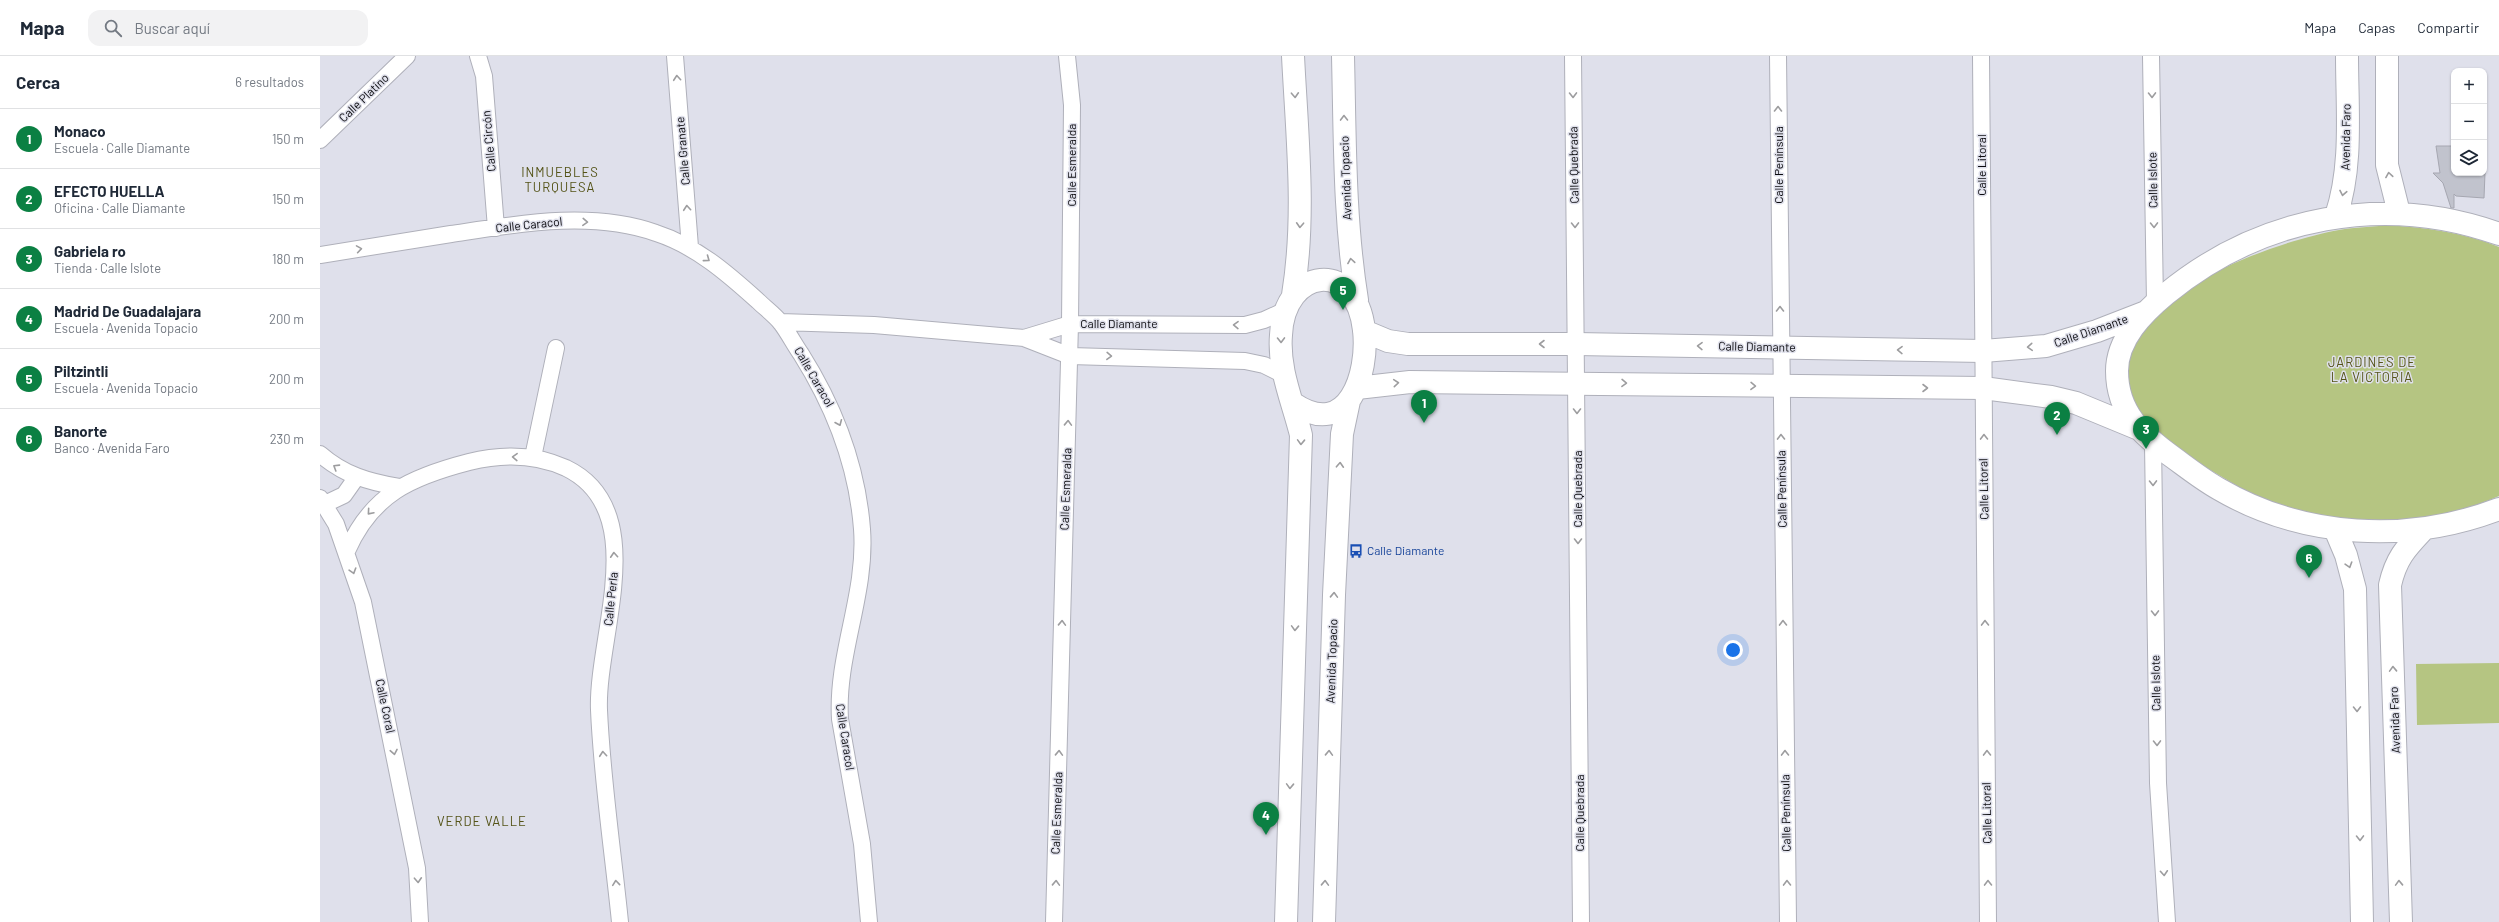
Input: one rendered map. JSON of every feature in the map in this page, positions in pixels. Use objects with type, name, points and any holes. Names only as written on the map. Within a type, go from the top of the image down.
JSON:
[{"type":"street","name":"Calle Platino","points":[[320,140],[407,56]]},
{"type":"street","name":"Calle Circón","points":[[478,56],[484,76],[496,228]]},
{"type":"street","name":"Calle Granate","points":[[675,56],[690,247]]},
{"type":"street","name":"Calle Esmeralda","points":[[1054,922],[1070,356],[1072,105],[1067,56]]},
{"type":"street","points":[[1286,922],[1301,435],[1294,404],[1284,375],[1280,334],[1290,303],[1298,262],[1301,206],[1293,56]]},
{"type":"street","name":"Avenida Topacio","points":[[1343,56],[1346,210],[1349,252],[1357,300]]},
{"type":"street","name":"Calle Quebrada","points":[[1573,56],[1581,922]]},
{"type":"street","name":"Calle Península","points":[[1778,56],[1780,386],[1788,922]]},
{"type":"street","name":"Calle Litoral","points":[[1982,56],[1983,388],[1988,922]]},
{"type":"street","name":"Calle Islote","points":[[2151,56],[2151,307]]},
{"type":"street","name":"Avenida Faro","points":[[2336,216],[2343,195],[2347,170],[2347,56]]},
{"type":"street","points":[[2387,56],[2387,165],[2399,212]]},
{"type":"street","points":[[2146,436],[2121,398],[2117,365],[2129,334],[2151,307],[2186,278],[2227,253],[2274,234],[2336,216],[2399,212],[2444,220],[2499,234]]},
{"type":"street","name":"Calle Caracol","points":[[320,255],[496,228],[564,221],[608,223],[654,232],[690,247],[732,278],[780,322],[814,375],[834,413],[851,461],[858,494],[863,562],[854,621],[841,673],[839,699],[840,719],[862,844],[870,922]]},
{"type":"street","points":[[1290,303],[1300,288],[1308,283],[1330,280],[1339,283],[1357,300],[1364,331],[1365,354],[1353,394],[1335,413],[1319,416],[1307,413],[1294,404]]},
{"type":"street","name":"Calle Diamante","points":[[1024,338],[1070,324],[1245,325],[1264,320],[1290,303]]},
{"type":"street","name":"Calle Diamante","points":[[1364,331],[1388,341],[1408,344],[1576,344],[1983,351],[2046,346],[2097,331],[2151,307]]},
{"type":"street","name":"Calle Diamante","points":[[780,322],[874,325],[1024,338],[1070,356],[1245,361],[1264,365],[1284,375]]},
{"type":"street","points":[[533,457],[556,348]]},
{"type":"street","points":[[1353,394],[1410,382],[1577,382],[1983,388],[2051,397],[2076,402],[2146,436],[2220,490],[2250,504],[2312,526],[2335,529],[2378,531],[2424,529],[2466,521],[2499,510]]},
{"type":"street","name":"Avenida Topacio","points":[[1324,922],[1334,595],[1342,434],[1353,394]]},
{"type":"street","name":"Calle Islote","points":[[2146,436],[2158,783],[2167,922]]},
{"type":"street","points":[[320,454],[330,463],[356,478],[399,487]]},
{"type":"street","name":"Calle Perla","points":[[347,551],[367,514],[382,499],[399,487],[430,474],[480,459],[502,456],[533,457],[553,462],[573,472],[589,484],[606,508],[613,534],[615,569],[599,708],[620,922]]},
{"type":"street","points":[[322,501],[344,495],[356,478]]},
{"type":"street","name":"Calle Coral","points":[[322,501],[347,551],[363,602],[414,853],[420,922]]},
{"type":"street","points":[[2335,529],[2346,555],[2355,588],[2362,922]]},
{"type":"street","name":"Avenida Faro","points":[[2401,922],[2390,585],[2395,564],[2404,551],[2424,529]]},
{"type":"green space","points":[[2388,225],[2430,229],[2458,234],[2499,247],[2499,496],[2474,506],[2419,518],[2362,520],[2333,518],[2305,513],[2269,502],[2230,482],[2170,444],[2150,426],[2135,405],[2129,390],[2128,376],[2133,346],[2150,320],[2176,296],[2208,276],[2278,246],[2311,236],[2339,230]]},
{"type":"green space","points":[[2499,663],[2499,723],[2417,725],[2416,664]]},
{"type":"building","points":[[2436,146],[2451,146],[2451,176],[2485,176],[2484,198],[2456,196],[2454,194],[2454,208],[2451,208],[2443,183],[2433,173],[2440,173]]},
{"type":"place","name":"Piltzintli","points":[[1343,310]]},
{"type":"place","name":"Monaco","points":[[1424,423]]},
{"type":"place","name":"EFECTO HUELLA","points":[[2057,435]]},
{"type":"place","name":"Gabriela ro","points":[[2146,449]]},
{"type":"place","name":"Calle Diamante","points":[[1356,551]]},
{"type":"place","name":"Banorte","points":[[2309,578]]},
{"type":"place","name":"Madrid De Guadalajara","points":[[1266,835]]},
{"type":"district","name":"INMUEBLES TURQUESA","points":[[560,180]]},
{"type":"district","name":"JARDINES DE LA VICTORIA","points":[[2372,370]]},
{"type":"district","name":"VERDE VALLE","points":[[482,821]]}]
